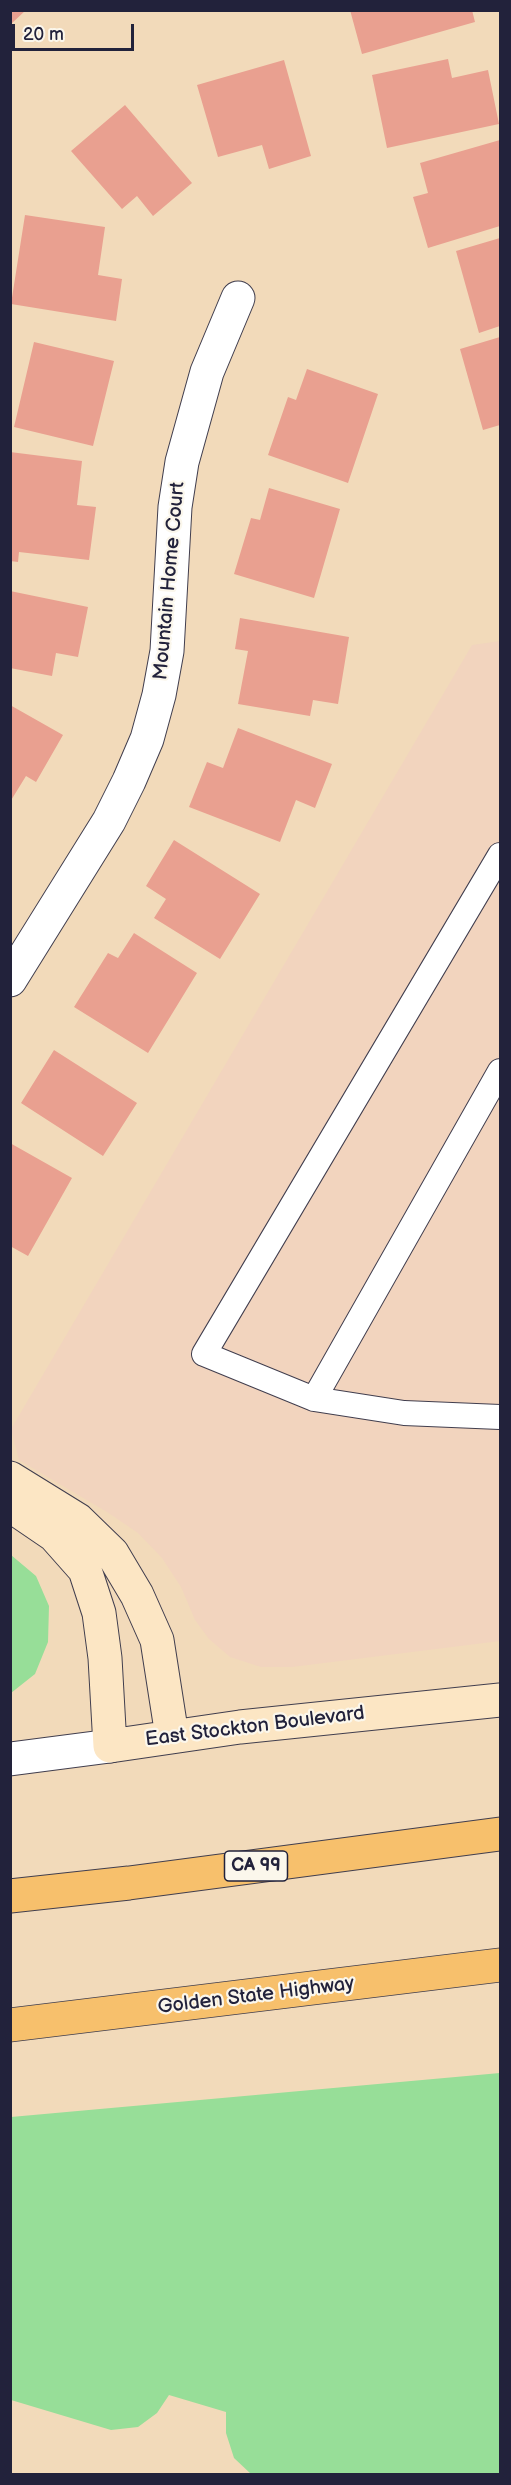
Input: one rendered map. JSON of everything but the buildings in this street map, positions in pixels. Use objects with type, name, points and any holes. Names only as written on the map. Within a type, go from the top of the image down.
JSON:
[{"type":"highway","name":"CA 99","points":[[10,1896],[129,1883],[501,1834]]},
{"type":"highway","name":"Golden State Highway","points":[[10,2025],[501,1965]]},
{"type":"main road","points":[[10,1478],[78,1520],[112,1553],[137,1595],[157,1640],[172,1736]]},
{"type":"main road","points":[[10,1505],[54,1535],[85,1570],[99,1613],[104,1647],[110,1746]]},
{"type":"main road","name":"East Stockton Boulevard","points":[[110,1746],[172,1736],[501,1700]]},
{"type":"street","name":"Mountain Home Court","points":[[10,980],[109,821],[147,739],[159,696],[166,651],[176,507],[182,462],[207,372],[238,297]]},
{"type":"street","name":"East Stockton Boulevard","points":[[10,1759],[110,1746]]},
{"type":"lane","points":[[501,855],[204,1354],[314,1399],[404,1413],[501,1417]]},
{"type":"lane","points":[[314,1399],[501,1071]]},
{"type":"shaded area","points":[[500,641],[500,1641],[292,1667],[261,1667],[230,1657],[209,1639],[195,1620],[181,1587],[162,1558],[138,1533],[19,1460],[11,1429],[472,645]]},
{"type":"green space","points":[[11,1555],[36,1576],[49,1606],[48,1642],[35,1674],[11,1693]]},
{"type":"green space","points":[[500,2073],[500,2474],[251,2474],[234,2458],[226,2433],[226,2412],[169,2395],[157,2413],[138,2427],[111,2430],[11,2400],[11,2117]]}]
